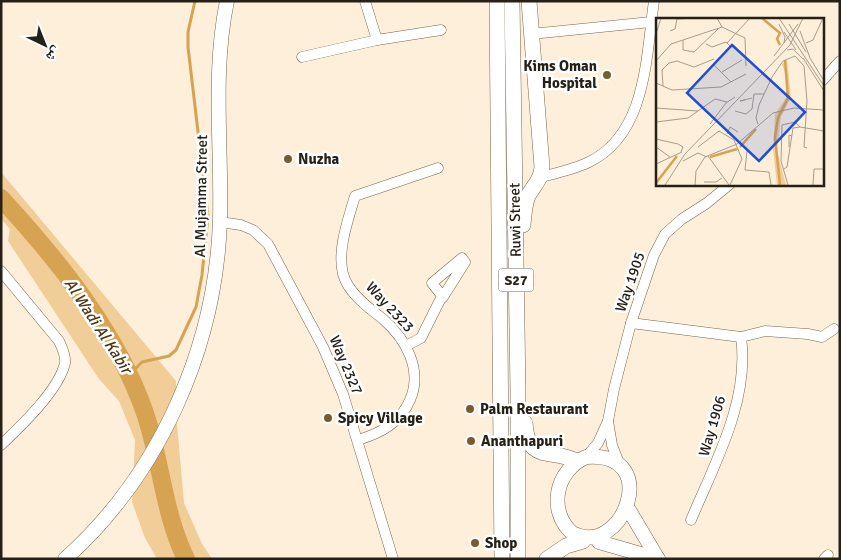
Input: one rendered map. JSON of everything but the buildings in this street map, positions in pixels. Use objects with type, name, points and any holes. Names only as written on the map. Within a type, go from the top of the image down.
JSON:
[{"type":"main road","points":[[487,1],[490,12],[491,70],[497,128]]},
{"type":"main road","name":"Ruwi Street","points":[[497,1],[502,559]]},
{"type":"main road","name":"Ruwi Street","points":[[512,1],[518,391],[518,559]]},
{"type":"main road","points":[[516,286],[521,256],[524,208],[529,195],[541,177],[529,1]]},
{"type":"main road","points":[[518,391],[524,410],[526,437],[531,446],[546,455],[581,459]]},
{"type":"main road","points":[[547,559],[566,546],[583,541]]},
{"type":"street","name":"Al Mujamma Street","points":[[64,559],[95,528],[122,496],[156,445],[190,377],[211,296],[220,222],[218,74],[222,26],[227,1]]},
{"type":"street","points":[[365,1],[377,40]]},
{"type":"street","points":[[541,177],[589,162],[610,146],[626,130],[636,106],[654,1]]},
{"type":"street","points":[[531,34],[651,22]]},
{"type":"street","points":[[302,57],[377,40],[442,30]]},
{"type":"street","points":[[824,79],[840,61]]},
{"type":"street","name":"Way 2323","points":[[358,440],[379,433],[405,410],[415,384],[411,359],[406,346],[349,285],[343,276],[343,245],[355,196],[438,168]]},
{"type":"street","name":"Way 1905","points":[[581,459],[598,443],[608,421],[631,323],[654,254],[665,234],[729,185]]},
{"type":"street","name":"Way 2327","points":[[220,222],[241,225],[253,230],[268,244],[323,347],[343,394],[393,559]]},
{"type":"street","points":[[1,271],[59,341],[65,362],[47,397],[1,445]]},
{"type":"street","points":[[406,346],[421,338],[442,297]]},
{"type":"street","points":[[631,323],[741,336],[765,331],[808,334],[822,338],[834,329]]},
{"type":"street","name":"Way 1906","points":[[691,520],[716,466],[730,426],[744,358],[741,336]]},
{"type":"street","name":"Way 1905","points":[[608,421],[612,445],[622,470]]},
{"type":"street","points":[[599,542],[615,535],[629,510],[629,491],[622,470],[616,463],[604,457],[581,459],[565,472],[560,483],[558,506],[566,527],[583,541],[599,542],[658,559]]},
{"type":"street","points":[[629,510],[658,559]]},
{"type":"shaded area","points":[[1,172],[176,381],[177,424],[184,503],[202,544],[212,559],[157,559],[145,538],[132,502],[135,440],[119,401],[99,379],[8,241],[10,229],[1,219]]},
{"type":"waterway","points":[[130,374],[142,362],[169,356],[176,350],[196,307],[202,275],[208,216],[188,47],[188,32],[195,1]]},
{"type":"waterway","name":"Al Wadi Al Kabir","points":[[1,198],[65,273],[85,300],[120,356],[146,416],[173,524],[186,559]]},
{"type":"place","name":"Kims Oman Hospital","points":[[607,75]]},
{"type":"place","name":"Nuzha","points":[[288,159]]},
{"type":"place","name":"Palm Restaurant","points":[[470,409]]},
{"type":"place","name":"Spicy Village","points":[[328,418]]},
{"type":"place","name":"Ananthapuri","points":[[471,441]]},
{"type":"place","name":"Shop","points":[[475,543]]}]
